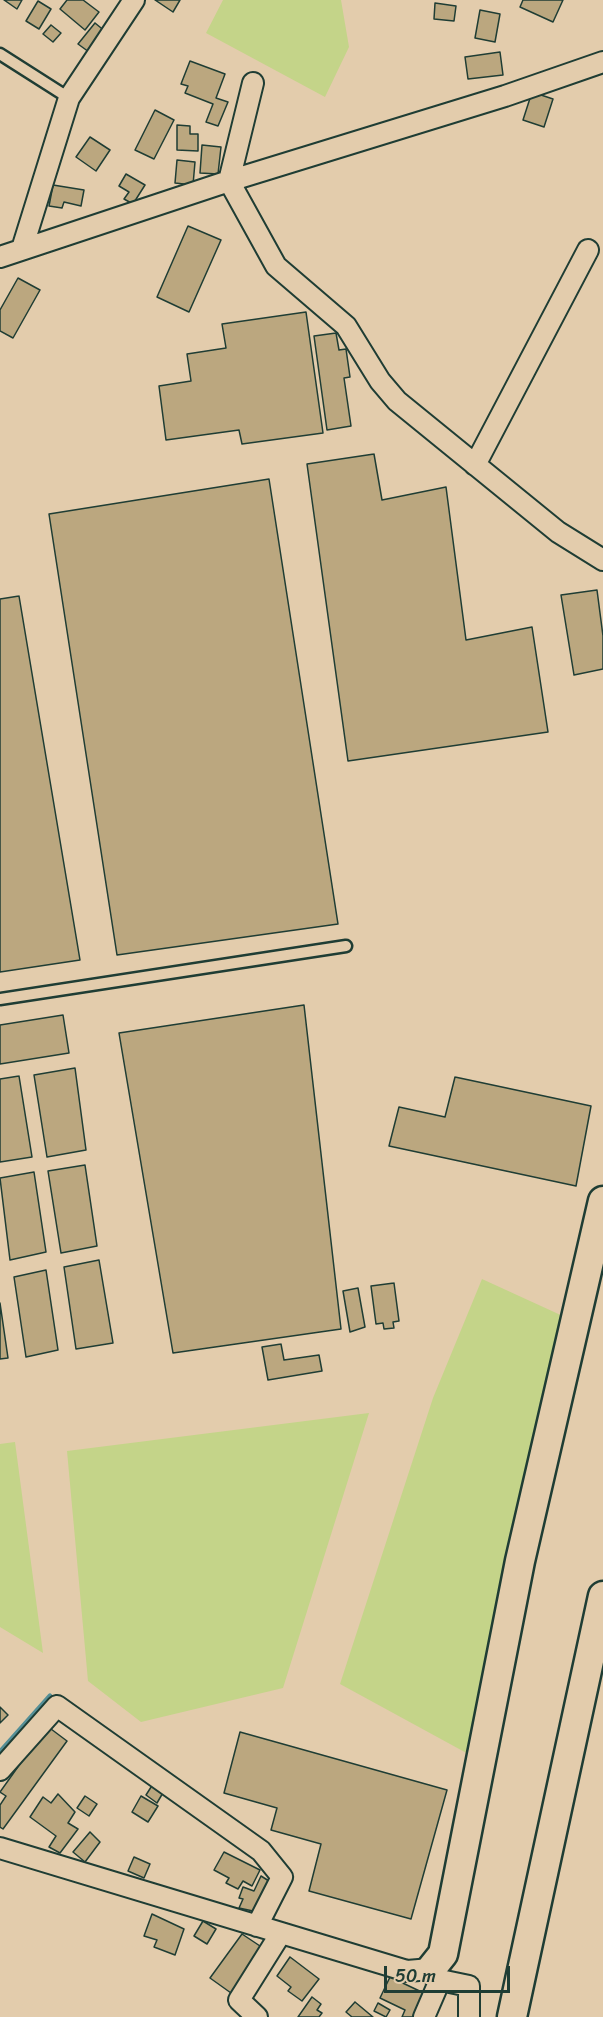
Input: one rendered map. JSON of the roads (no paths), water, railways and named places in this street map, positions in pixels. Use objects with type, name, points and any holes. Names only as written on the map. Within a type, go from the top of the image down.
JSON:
[{"type":"street","points":[[22,249],[69,98],[134,0]]},
{"type":"street","points":[[0,257],[229,181],[506,96],[603,62]]},
{"type":"street","points":[[253,83],[229,181],[276,266],[346,326],[380,381],[397,401],[558,532],[603,560]]},
{"type":"street","points":[[476,465],[588,250]]},
{"type":"street","points":[[424,2017],[444,1954],[520,1561],[603,1201]]},
{"type":"street","points":[[512,2017],[603,1596]]},
{"type":"street","points":[[0,1770],[57,1706],[261,1851],[282,1877],[257,1926]]},
{"type":"street","points":[[0,1848],[407,1971],[436,1975],[469,1986],[469,2017]]},
{"type":"street","points":[[257,2017],[239,2000],[281,1933]]},
{"type":"lane","points":[[0,54],[69,98]]},
{"type":"lane","points":[[0,999],[346,946]]},
{"type":"waterway","points":[[0,1752],[50,1696]]}]
